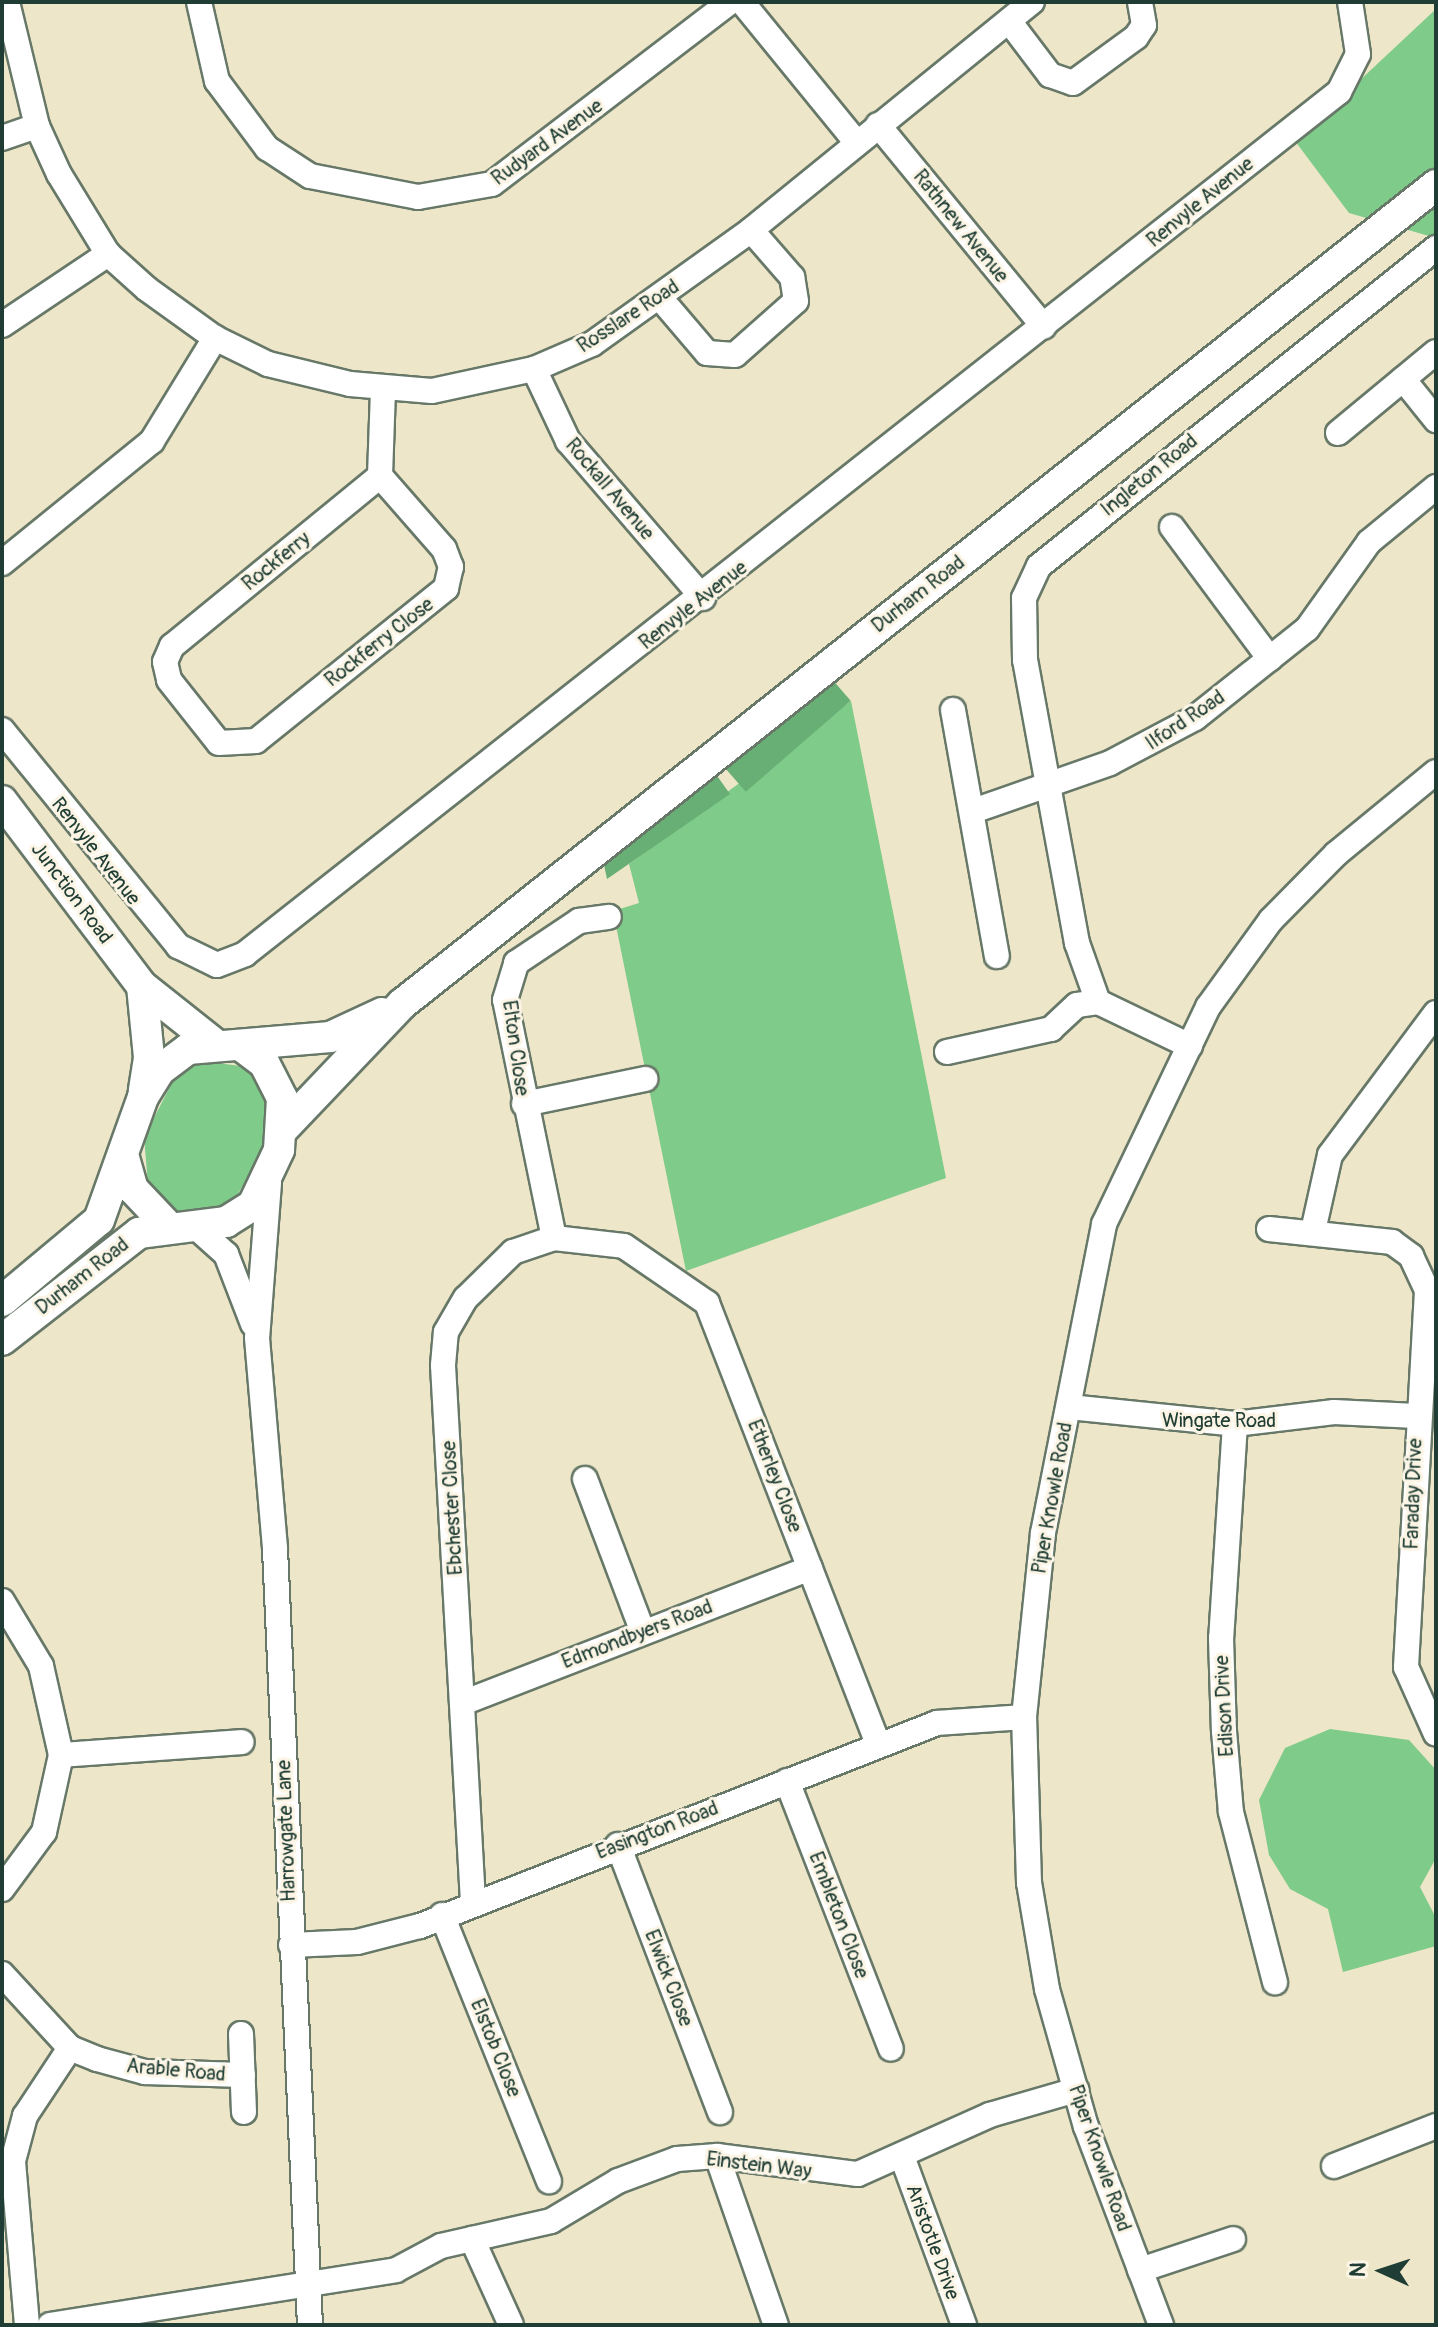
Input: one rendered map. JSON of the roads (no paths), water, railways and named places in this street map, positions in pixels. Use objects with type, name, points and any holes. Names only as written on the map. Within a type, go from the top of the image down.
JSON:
[{"type":"main road","name":"Durham Road","points":[[283,1129],[402,1004],[1436,185]]},
{"type":"main road","name":"Junction Road","points":[[2,801],[142,986],[227,1044]]},
{"type":"main road","points":[[142,986],[149,1058],[143,1097]]},
{"type":"main road","name":"Durham Road","points":[[2,1301],[99,1220],[124,1158],[143,1097],[160,1070],[188,1049],[330,1037],[402,1004]]},
{"type":"main road","name":"Durham Road","points":[[2,1340],[102,1256],[139,1233],[184,1228],[253,1205],[270,1176],[283,1129],[282,1098],[264,1063],[227,1044]]},
{"type":"main road","points":[[124,1158],[133,1189],[184,1228]]},
{"type":"street","name":"Rosslare Road","points":[[7,2],[37,126],[108,254],[215,338],[307,377],[383,388],[432,391],[534,369],[592,344],[661,299],[751,230],[1032,2]]},
{"type":"street","name":"Rudyard Avenue","points":[[199,2],[217,81],[267,148],[310,176],[418,197],[492,184],[730,2]]},
{"type":"street","points":[[742,2],[856,142]]},
{"type":"street","points":[[1009,21],[1050,75],[1073,83],[1136,37],[1144,25],[1140,2]]},
{"type":"street","name":"Renvyle Avenue","points":[[2,730],[143,911],[196,960],[217,965],[245,954],[703,598],[1339,92],[1358,54],[1350,2]]},
{"type":"street","name":"Rathnew Avenue","points":[[878,125],[1044,327]]},
{"type":"street","points":[[2,138],[37,126]]},
{"type":"street","points":[[661,299],[707,353],[735,355],[796,301],[792,277],[751,230]]},
{"type":"street","name":"Ingleton Road","points":[[1098,1002],[1077,943],[1025,660],[1024,598],[1039,566],[1436,248]]},
{"type":"street","points":[[2,325],[108,254]]},
{"type":"street","points":[[2,563],[152,441],[215,338]]},
{"type":"street","points":[[1338,433],[1436,352]]},
{"type":"street","name":"Rockall Avenue","points":[[534,369],[568,441],[703,598]]},
{"type":"street","points":[[1403,379],[1436,420]]},
{"type":"street","points":[[380,476],[383,388]]},
{"type":"street","name":"Rockferry Close","points":[[172,646],[165,662],[169,680],[219,743],[237,746],[256,741],[446,588],[451,567],[444,549],[380,476]]},
{"type":"street","name":"Rockferry","points":[[172,646],[380,476]]},
{"type":"street","name":"Ilford Road","points":[[1048,785],[1153,745],[1270,659],[1338,594],[1369,542],[1436,487]]},
{"type":"street","points":[[1172,527],[1270,659]]},
{"type":"street","points":[[953,710],[976,810],[997,956]]},
{"type":"street","name":"Piper Knowle Road","points":[[1161,2325],[1076,2090],[1047,1989],[1029,1883],[1024,1717],[1043,1533],[1104,1224],[1190,1046],[1271,920],[1336,854],[1436,772]]},
{"type":"street","points":[[976,810],[1048,785]]},
{"type":"street","name":"Elton Close","points":[[554,1238],[505,1000],[516,963],[579,921],[609,917]]},
{"type":"street","points":[[947,1052],[1051,1029],[1077,1005],[1098,1002],[1190,1046]]},
{"type":"street","points":[[1313,1231],[1330,1155],[1436,1013]]},
{"type":"street","points":[[524,1104],[645,1079]]},
{"type":"street","name":"Harrowgate Lane","points":[[270,1176],[257,1338],[275,1549],[310,2325]]},
{"type":"street","name":"Harrowgate Lane","points":[[184,1228],[226,1254],[257,1338]]},
{"type":"street","name":"Faraday Drive","points":[[1269,1229],[1313,1231],[1392,1242],[1411,1256],[1427,1291],[1416,1416],[1406,1667],[1436,1734]]},
{"type":"street","name":"Ebchester Close","points":[[473,1902],[446,1332],[466,1298],[513,1252],[554,1238],[624,1246]]},
{"type":"street","name":"Etherley Close","points":[[624,1246],[707,1303],[878,1744]]},
{"type":"street","name":"Wingate Road","points":[[1069,1407],[1235,1424],[1334,1412],[1416,1416]]},
{"type":"street","name":"Edison Drive","points":[[1235,1424],[1221,1638],[1224,1731],[1231,1812],[1275,1982]]},
{"type":"street","points":[[585,1479],[584,1507],[642,1630]]},
{"type":"street","name":"Edmondbyers Road","points":[[465,1702],[642,1630],[810,1568]]},
{"type":"street","points":[[2,1601],[41,1666],[61,1755],[44,1832],[5,1881]]},
{"type":"street","name":"Easington Road","points":[[291,1945],[357,1942],[442,1915],[937,1723],[1024,1717]]},
{"type":"street","points":[[61,1755],[242,1742]]},
{"type":"street","name":"Embleton Close","points":[[787,1781],[891,2049]]},
{"type":"street","name":"Elwick Close","points":[[618,1845],[720,2112]]},
{"type":"street","name":"Elstob Close","points":[[442,1915],[549,2181]]},
{"type":"street","name":"Arable Road","points":[[2,1974],[70,2048],[145,2072],[243,2075]]},
{"type":"street","name":"Arable Road","points":[[241,2034],[244,2112]]},
{"type":"street","points":[[27,2325],[10,2252],[11,2192],[18,2135],[70,2048]]},
{"type":"street","name":"Einstein Way","points":[[50,2325],[306,2287],[396,2270],[441,2246],[551,2221],[618,2181],[677,2159],[717,2156],[814,2173],[858,2174],[903,2159],[990,2115],[1076,2090]]},
{"type":"street","points":[[1334,2166],[1436,2126]]},
{"type":"street","points":[[717,2156],[776,2325]]},
{"type":"street","name":"Aristotle Drive","points":[[903,2159],[964,2325]]},
{"type":"street","points":[[472,2239],[511,2325]]},
{"type":"street","points":[[1140,2270],[1233,2239]]}]
